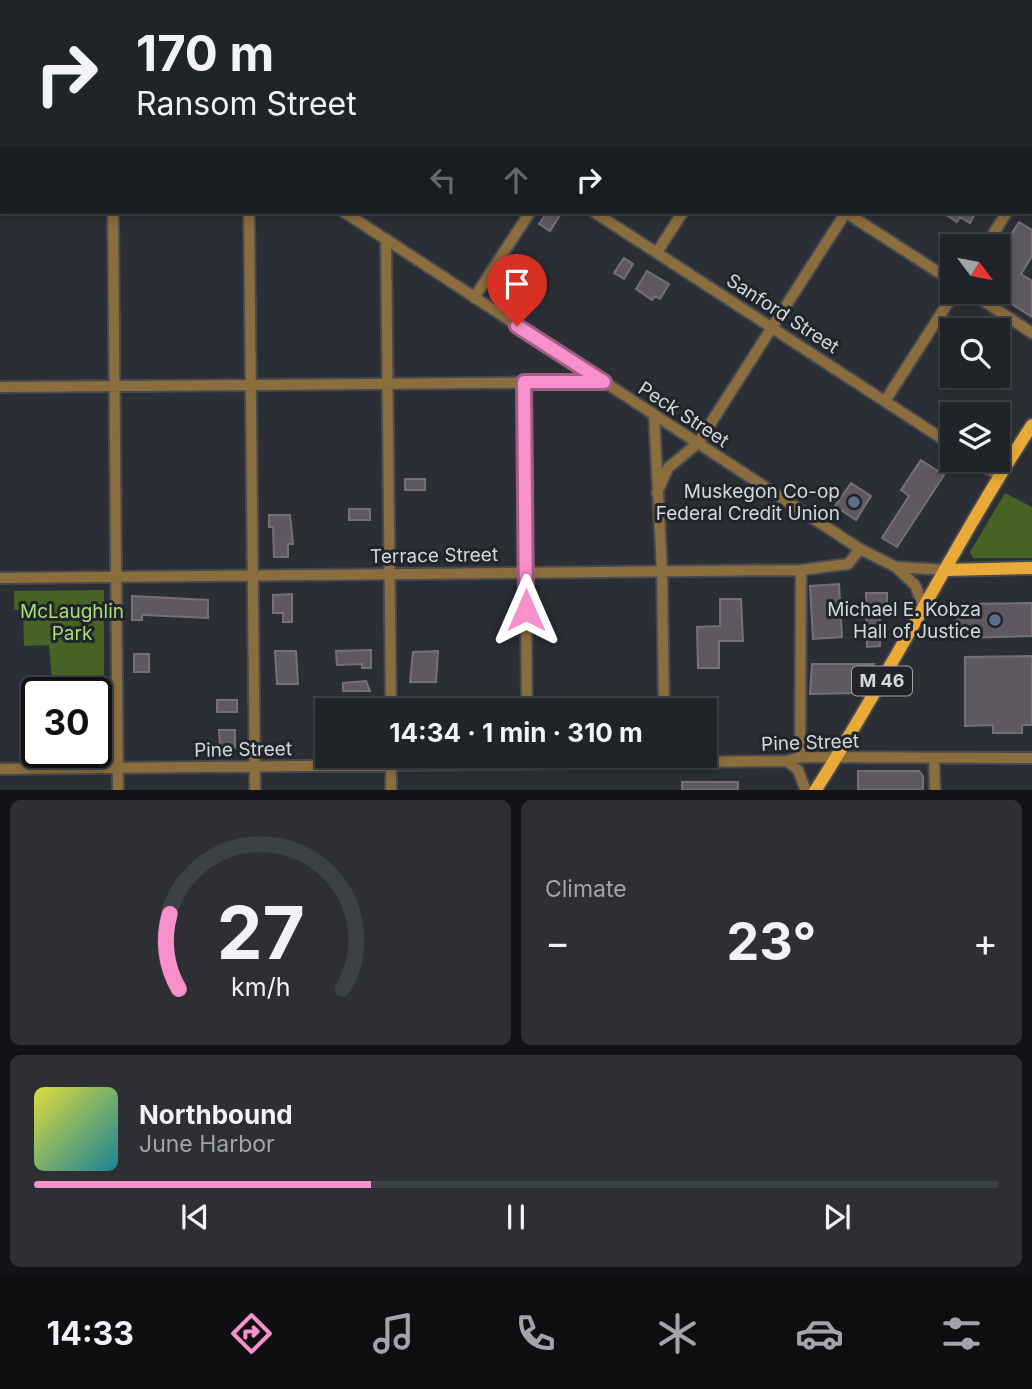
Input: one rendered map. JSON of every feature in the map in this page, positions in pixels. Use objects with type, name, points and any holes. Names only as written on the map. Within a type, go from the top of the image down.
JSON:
[{"type":"main road","name":"M 46","points":[[815,790],[999,476],[1032,425]]},
{"type":"main road","points":[[946,570],[1032,568]]},
{"type":"street","points":[[113,214],[118,790]]},
{"type":"street","points":[[249,214],[256,790]]},
{"type":"street","name":"Peck Street","points":[[347,214],[860,549],[895,567],[946,570]]},
{"type":"street","points":[[474,298],[529,214]]},
{"type":"street","name":"Sanford Street","points":[[597,214],[940,437]]},
{"type":"street","points":[[657,252],[682,214]]},
{"type":"street","points":[[657,493],[668,468],[698,443],[844,214]]},
{"type":"street","points":[[848,214],[940,273]]},
{"type":"street","points":[[993,234],[1006,214]]},
{"type":"street","points":[[386,239],[391,698]]},
{"type":"street","points":[[885,401],[948,304]]},
{"type":"street","points":[[988,304],[1032,333]]},
{"type":"street","points":[[524,382],[527,698]]},
{"type":"street","points":[[0,387],[604,382]]},
{"type":"street","points":[[654,415],[662,570],[664,698]]},
{"type":"street","points":[[993,472],[999,476]]},
{"type":"street","name":"Terrace Street","points":[[0,578],[801,570],[848,564],[860,549]]},
{"type":"street","points":[[895,567],[915,585],[924,608]]},
{"type":"street","points":[[800,757],[801,570]]},
{"type":"street","name":"Pine Street","points":[[717,760],[787,761],[800,757],[1032,758]]},
{"type":"street","points":[[934,759],[934,790]]},
{"type":"street","points":[[787,761],[798,770],[806,790]]},
{"type":"street","name":"Pine Street","points":[[0,769],[315,763]]},
{"type":"street","points":[[391,768],[391,790]]},
{"type":"green space","points":[[1005,493],[1032,507],[1032,558],[973,558],[970,552]]},
{"type":"green space","name":"McLaughlin Park","points":[[104,590],[104,677],[52,677],[49,645],[24,646],[23,610],[14,610],[14,591]]},
{"type":"building","points":[[546,214],[561,214],[550,231],[539,224]]},
{"type":"building","points":[[945,214],[975,214],[970,223],[960,217],[957,222]]},
{"type":"building","points":[[1019,222],[1032,230],[1032,256],[1021,274],[1032,281],[1032,317],[1010,303],[1010,236]]},
{"type":"building","points":[[624,258],[633,264],[624,279],[614,273]]},
{"type":"building","points":[[647,271],[669,284],[660,299],[655,296],[652,300],[636,289]]},
{"type":"building","points":[[921,460],[944,475],[897,547],[882,538],[909,496],[901,490]]},
{"type":"building","points":[[405,479],[425,479],[425,490],[405,490]]},
{"type":"building","points":[[851,483],[871,496],[856,520],[835,506]]},
{"type":"building","points":[[349,509],[370,509],[370,520],[349,520]]},
{"type":"building","points":[[269,515],[290,515],[293,544],[288,544],[288,557],[274,557],[273,527],[269,527]]},
{"type":"building","points":[[839,584],[842,637],[813,639],[810,586]]},
{"type":"building","points":[[866,593],[887,593],[887,616],[880,616],[880,646],[867,647]]},
{"type":"building","points":[[292,594],[292,622],[283,622],[283,613],[273,613],[273,595]]},
{"type":"building","points":[[132,596],[208,600],[208,618],[142,615],[142,620],[132,620]]},
{"type":"building","points":[[720,599],[741,599],[743,641],[719,641],[719,668],[698,668],[697,627],[720,626]]},
{"type":"building","name":"Michael E. Kobza Hall of Justice","points":[[1032,603],[1032,636],[958,638],[956,604]]},
{"type":"building","points":[[371,650],[371,668],[362,668],[362,664],[337,665],[336,651]]},
{"type":"building","points":[[275,651],[296,651],[298,684],[277,684]]},
{"type":"building","points":[[438,651],[436,682],[410,682],[413,652]]},
{"type":"building","points":[[134,654],[149,654],[149,672],[134,672]]},
{"type":"building","points":[[1032,656],[1032,725],[1022,725],[1022,733],[993,733],[993,725],[965,726],[965,657]]},
{"type":"building","points":[[812,664],[874,664],[857,693],[810,694]]},
{"type":"building","points":[[366,681],[370,691],[343,691],[343,683]]},
{"type":"building","points":[[217,700],[237,700],[237,712],[217,712]]},
{"type":"building","points":[[219,730],[235,730],[235,748],[220,748]]},
{"type":"building","points":[[858,771],[919,771],[923,776],[923,790],[858,790]]},
{"type":"building","points":[[682,782],[738,782],[738,790],[682,790]]},
{"type":"place","name":"Muskegon Co-op Federal Credit Union","points":[[854,502]]},
{"type":"place","name":"Michael E. Kobza Hall of Justice","points":[[995,620]]},
{"type":"route","points":[[517,326],[604,382],[524,382],[526,610]]}]
